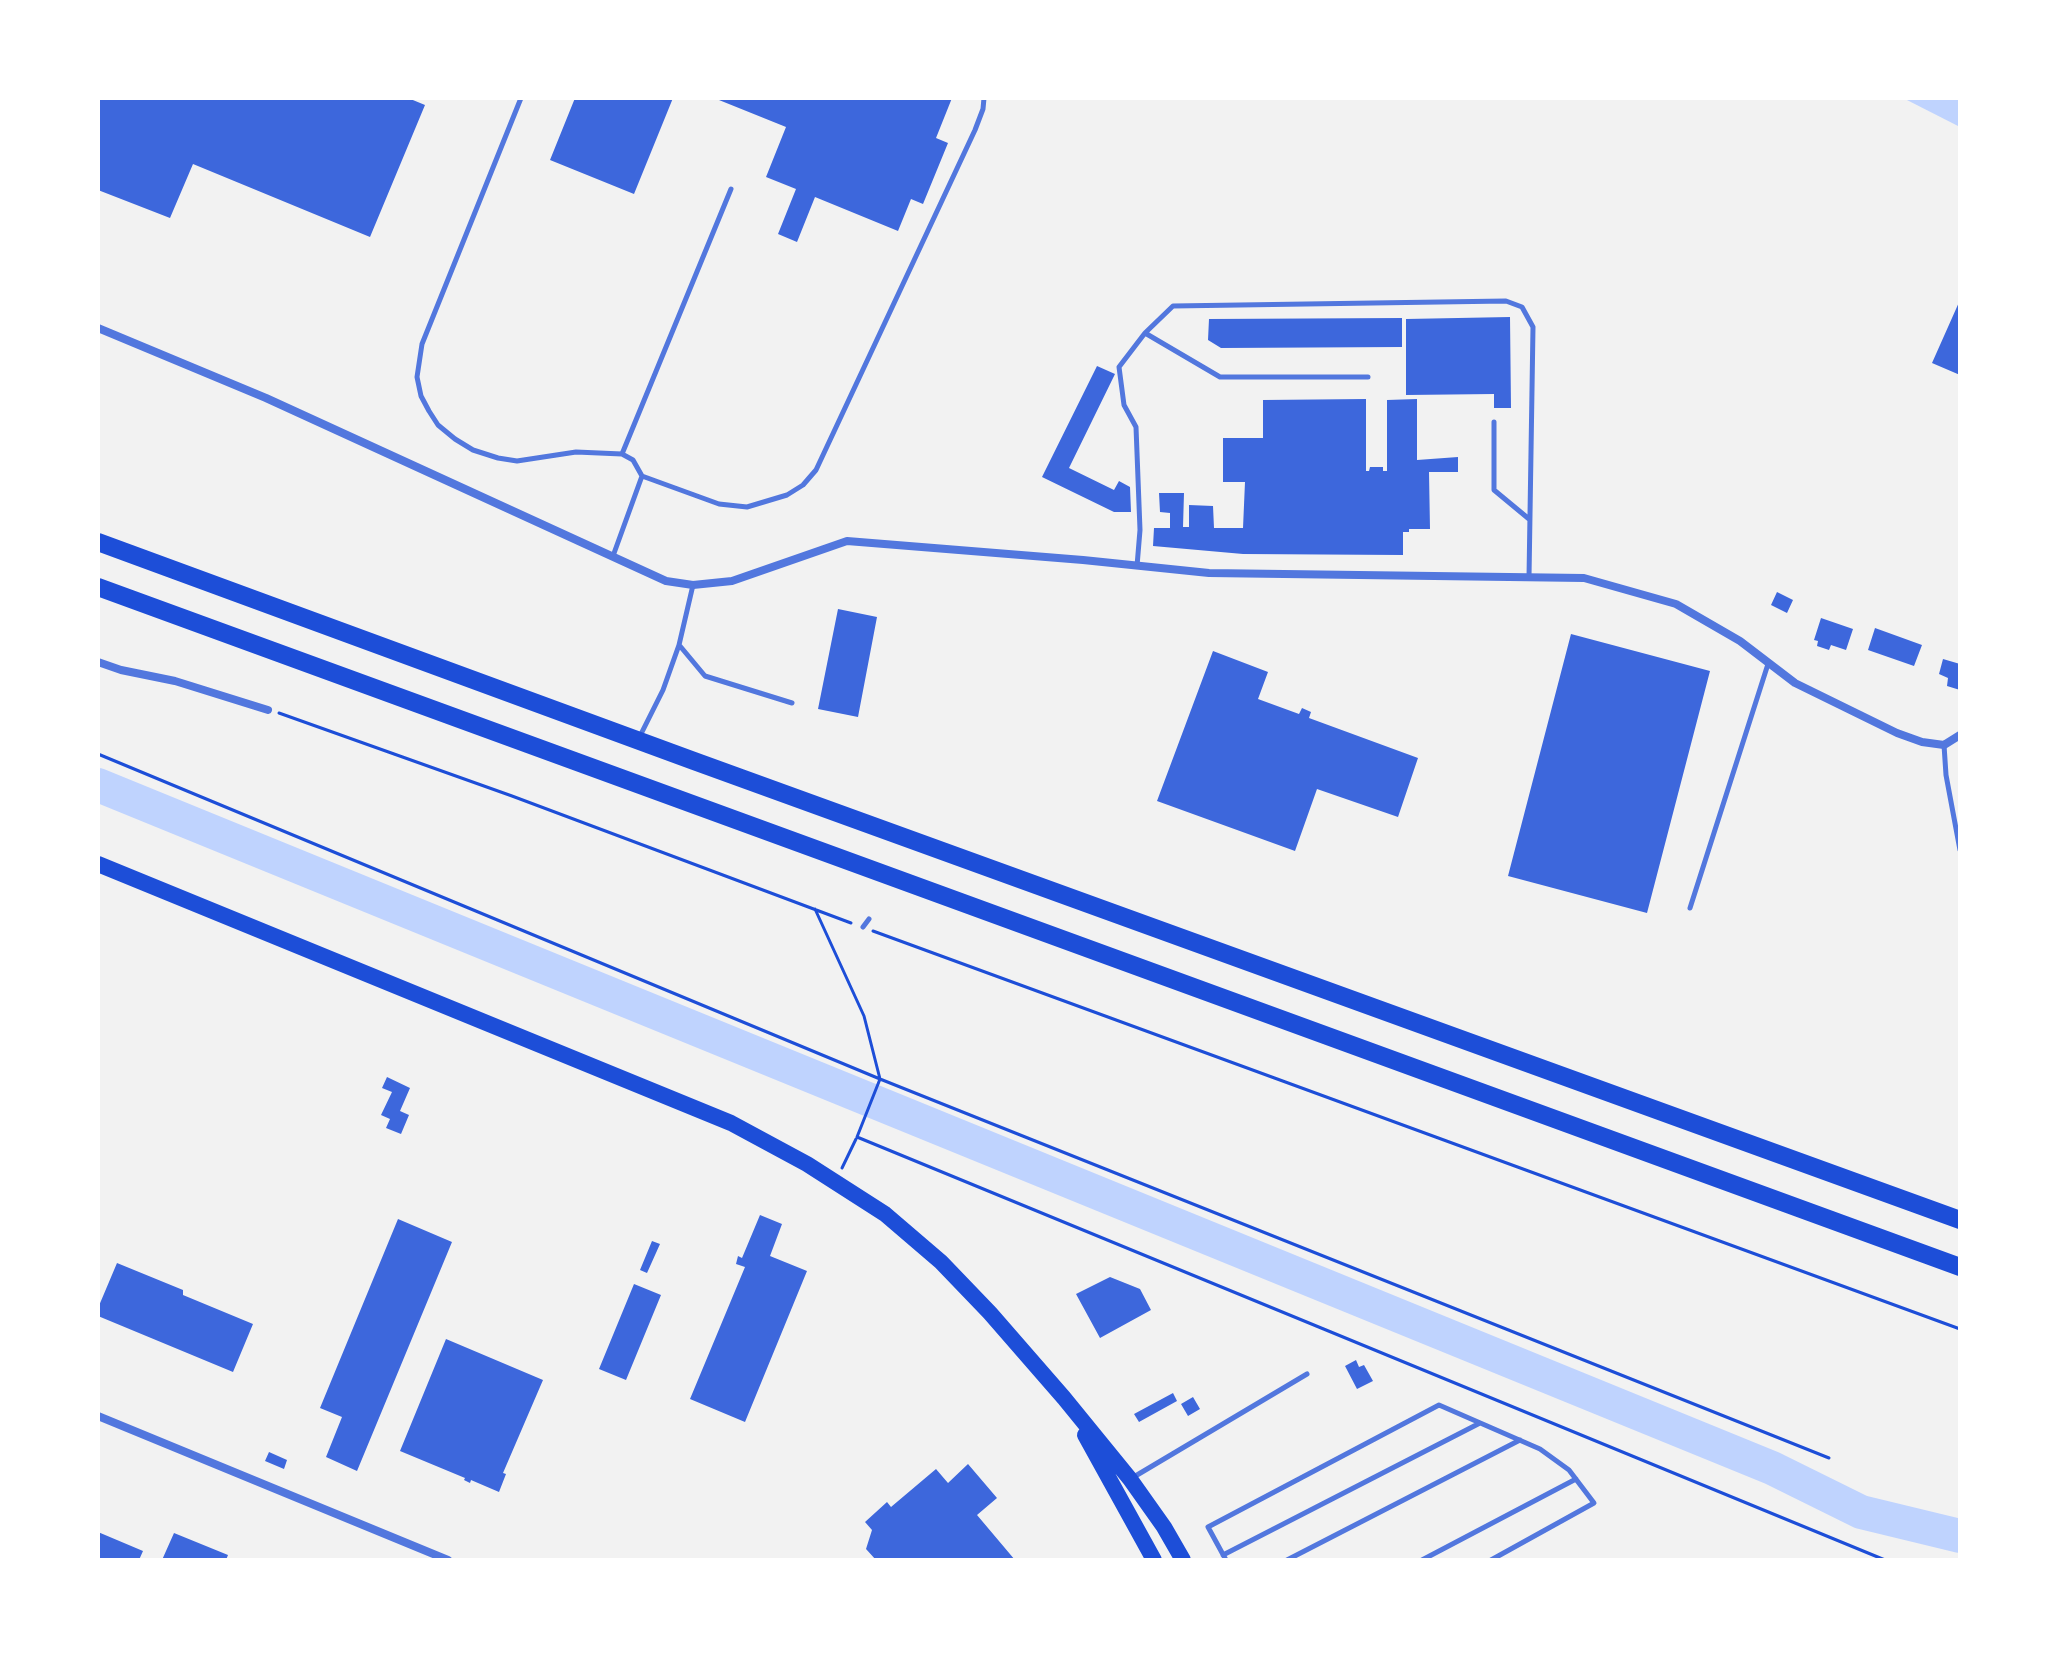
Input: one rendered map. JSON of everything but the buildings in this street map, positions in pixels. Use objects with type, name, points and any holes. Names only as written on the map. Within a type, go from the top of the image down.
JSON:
[{"type":"highway","points":[[98,542],[1960,1220]]},
{"type":"highway","points":[[98,587],[1960,1267]]},
{"type":"main road","points":[[98,864],[731,1123],[885,1214],[941,1262],[1064,1398],[1130,1479],[1183,1560]]},
{"type":"main road","points":[[1064,1398],[1154,1560]]},
{"type":"street","points":[[98,328],[266,398],[666,581],[693,585],[732,581],[847,541],[1209,573],[1584,578],[1676,604],[1740,641],[1795,683],[1897,733],[1922,742],[1944,745],[1960,735]]},
{"type":"street","points":[[98,662],[175,681],[268,710]]},
{"type":"street","points":[[98,1416],[448,1560]]},
{"type":"lane","points":[[521,98],[422,344],[417,377],[421,396],[438,425],[473,450],[517,461],[576,452],[622,454],[633,460],[642,476],[719,504],[747,507],[769,503],[803,485],[816,470],[969,144],[983,109],[984,98]]},
{"type":"lane","points":[[622,454],[731,189]]},
{"type":"lane","points":[[1137,566],[1140,530],[1136,427],[1124,405],[1119,367],[1145,333],[1173,306],[1506,301],[1522,307],[1533,327],[1529,577]]},
{"type":"lane","points":[[1145,333],[1220,377],[1368,377]]},
{"type":"lane","points":[[1494,422],[1494,490],[1530,520]]},
{"type":"lane","points":[[612,557],[642,476]]},
{"type":"lane","points":[[637,740],[663,690],[679,645],[693,585]]},
{"type":"lane","points":[[679,645],[705,676],[792,703]]},
{"type":"lane","points":[[1690,908],[1768,664]]},
{"type":"lane","points":[[1944,745],[1946,775],[1960,850]]},
{"type":"lane","points":[[863,927],[869,919]]},
{"type":"lane","points":[[1115,1490],[1307,1374]]},
{"type":"lane","points":[[1480,1423],[1225,1558],[1208,1527],[1439,1405],[1540,1449],[1569,1470],[1594,1503],[1491,1560]]},
{"type":"lane","points":[[1287,1560],[1520,1440]]},
{"type":"lane","points":[[1422,1560],[1576,1479]]},
{"type":"path","points":[[268,710],[512,796],[1960,1329]]},
{"type":"path","points":[[98,754],[880,1079],[1829,1458]]},
{"type":"path","points":[[815,909],[864,1016],[880,1079],[835,1182]]},
{"type":"path","points":[[857,1137],[1885,1560]]},
{"type":"water","points":[[1903,98],[1960,98],[1960,127]]},
{"type":"waterway","points":[[98,785],[1772,1468],[1861,1512],[1960,1536]]}]
